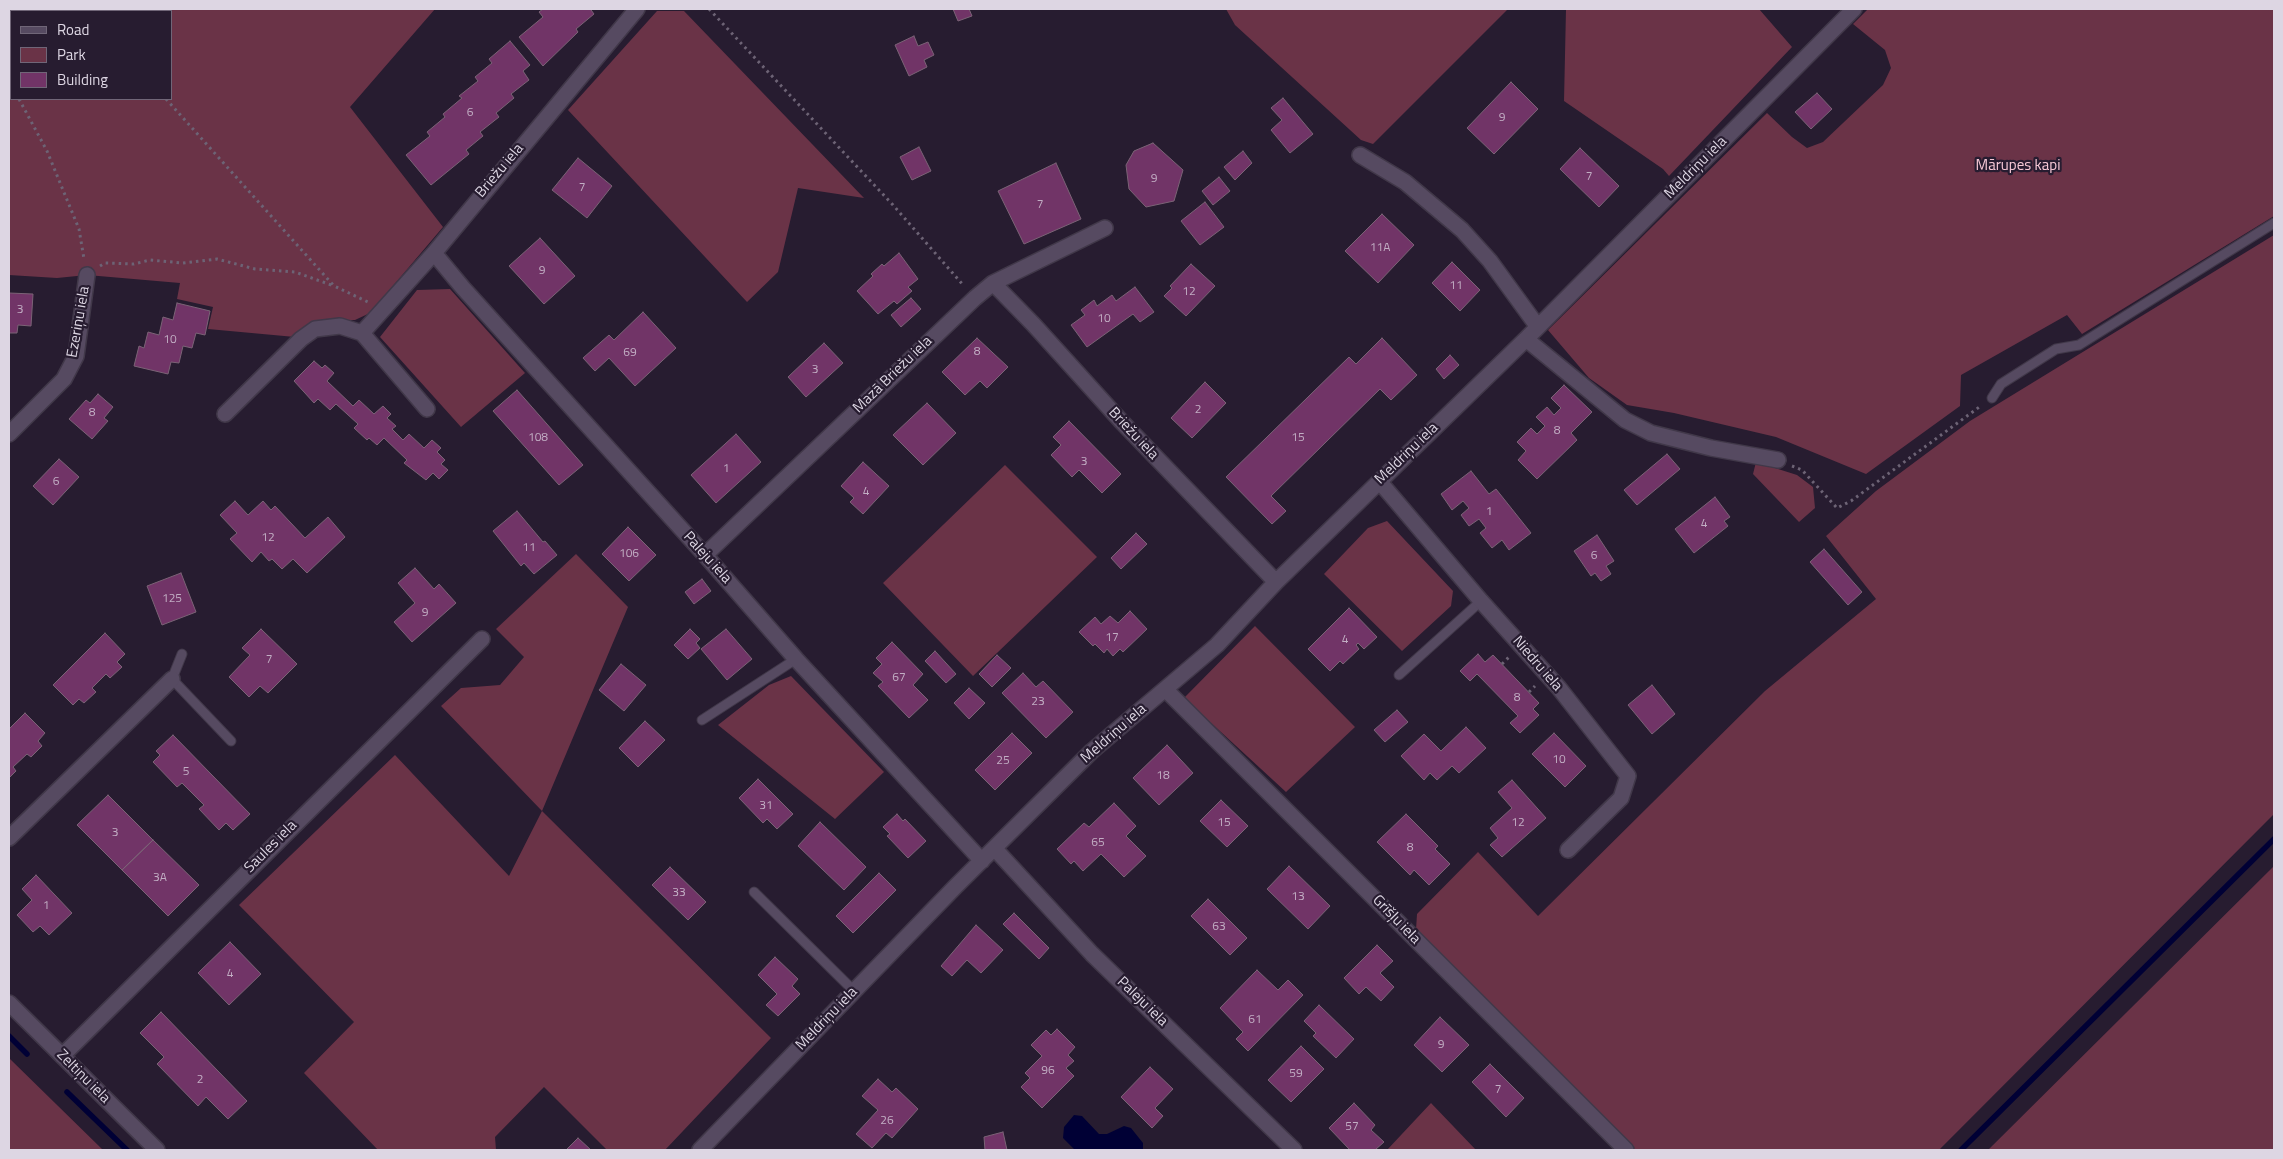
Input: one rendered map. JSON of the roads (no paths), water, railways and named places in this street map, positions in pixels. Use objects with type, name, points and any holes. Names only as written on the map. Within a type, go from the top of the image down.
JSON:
[{"type":"street","name":"Briežu iela","points":[[362,333],[434,252],[637,9]]},
{"type":"street","name":"Meldriņu iela","points":[[700,1150],[854,991],[1092,751],[1218,645],[1276,582],[1526,339],[1854,9]]},
{"type":"street","points":[[1360,155],[1405,182],[1462,230],[1490,261],[1538,327]]},
{"type":"street","name":"Mazā Briežu iela","points":[[705,555],[993,283],[1104,228]]},
{"type":"street","name":"Paleju iela","points":[[434,252],[463,288],[705,555],[796,659],[982,861]]},
{"type":"street","name":"Ezeriņu iela","points":[[9,434],[64,379],[76,356],[87,275]]},
{"type":"street","name":"Briežu iela","points":[[993,283],[1034,325],[1120,420],[1276,582]]},
{"type":"street","points":[[225,414],[301,339],[315,329],[340,326],[362,333],[427,409]]},
{"type":"street","points":[[1526,339],[1625,420],[1652,433],[1711,448],[1778,460]]},
{"type":"street","name":"Niedru iela","points":[[1379,481],[1481,601],[1559,688],[1628,776],[1621,798],[1568,850]]},
{"type":"street","name":"Saules iela","points":[[62,1056],[482,639]]},
{"type":"street","points":[[9,838],[172,679]]},
{"type":"street","name":"Grīšļu iela","points":[[1166,690],[1626,1150]]},
{"type":"street","name":"Paleju iela","points":[[995,849],[1092,954],[1294,1150]]},
{"type":"street","name":"Zeltiņu iela","points":[[9,1003],[157,1150]]},
{"type":"lane","points":[[1992,398],[2001,384],[2056,349],[2079,345],[2274,224]]},
{"type":"lane","points":[[1399,675],[1481,601]]},
{"type":"lane","points":[[182,654],[172,679],[231,741]]},
{"type":"lane","points":[[702,720],[796,659]]},
{"type":"lane","points":[[754,892],[854,991]]},
{"type":"waterway","points":[[1961,1150],[2274,839]]},
{"type":"waterway","points":[[9,1036],[27,1054]]},
{"type":"waterway","points":[[67,1092],[127,1150]]},
{"type":"park label","name":"Mārupes kapi","points":[[2018,166]]}]
